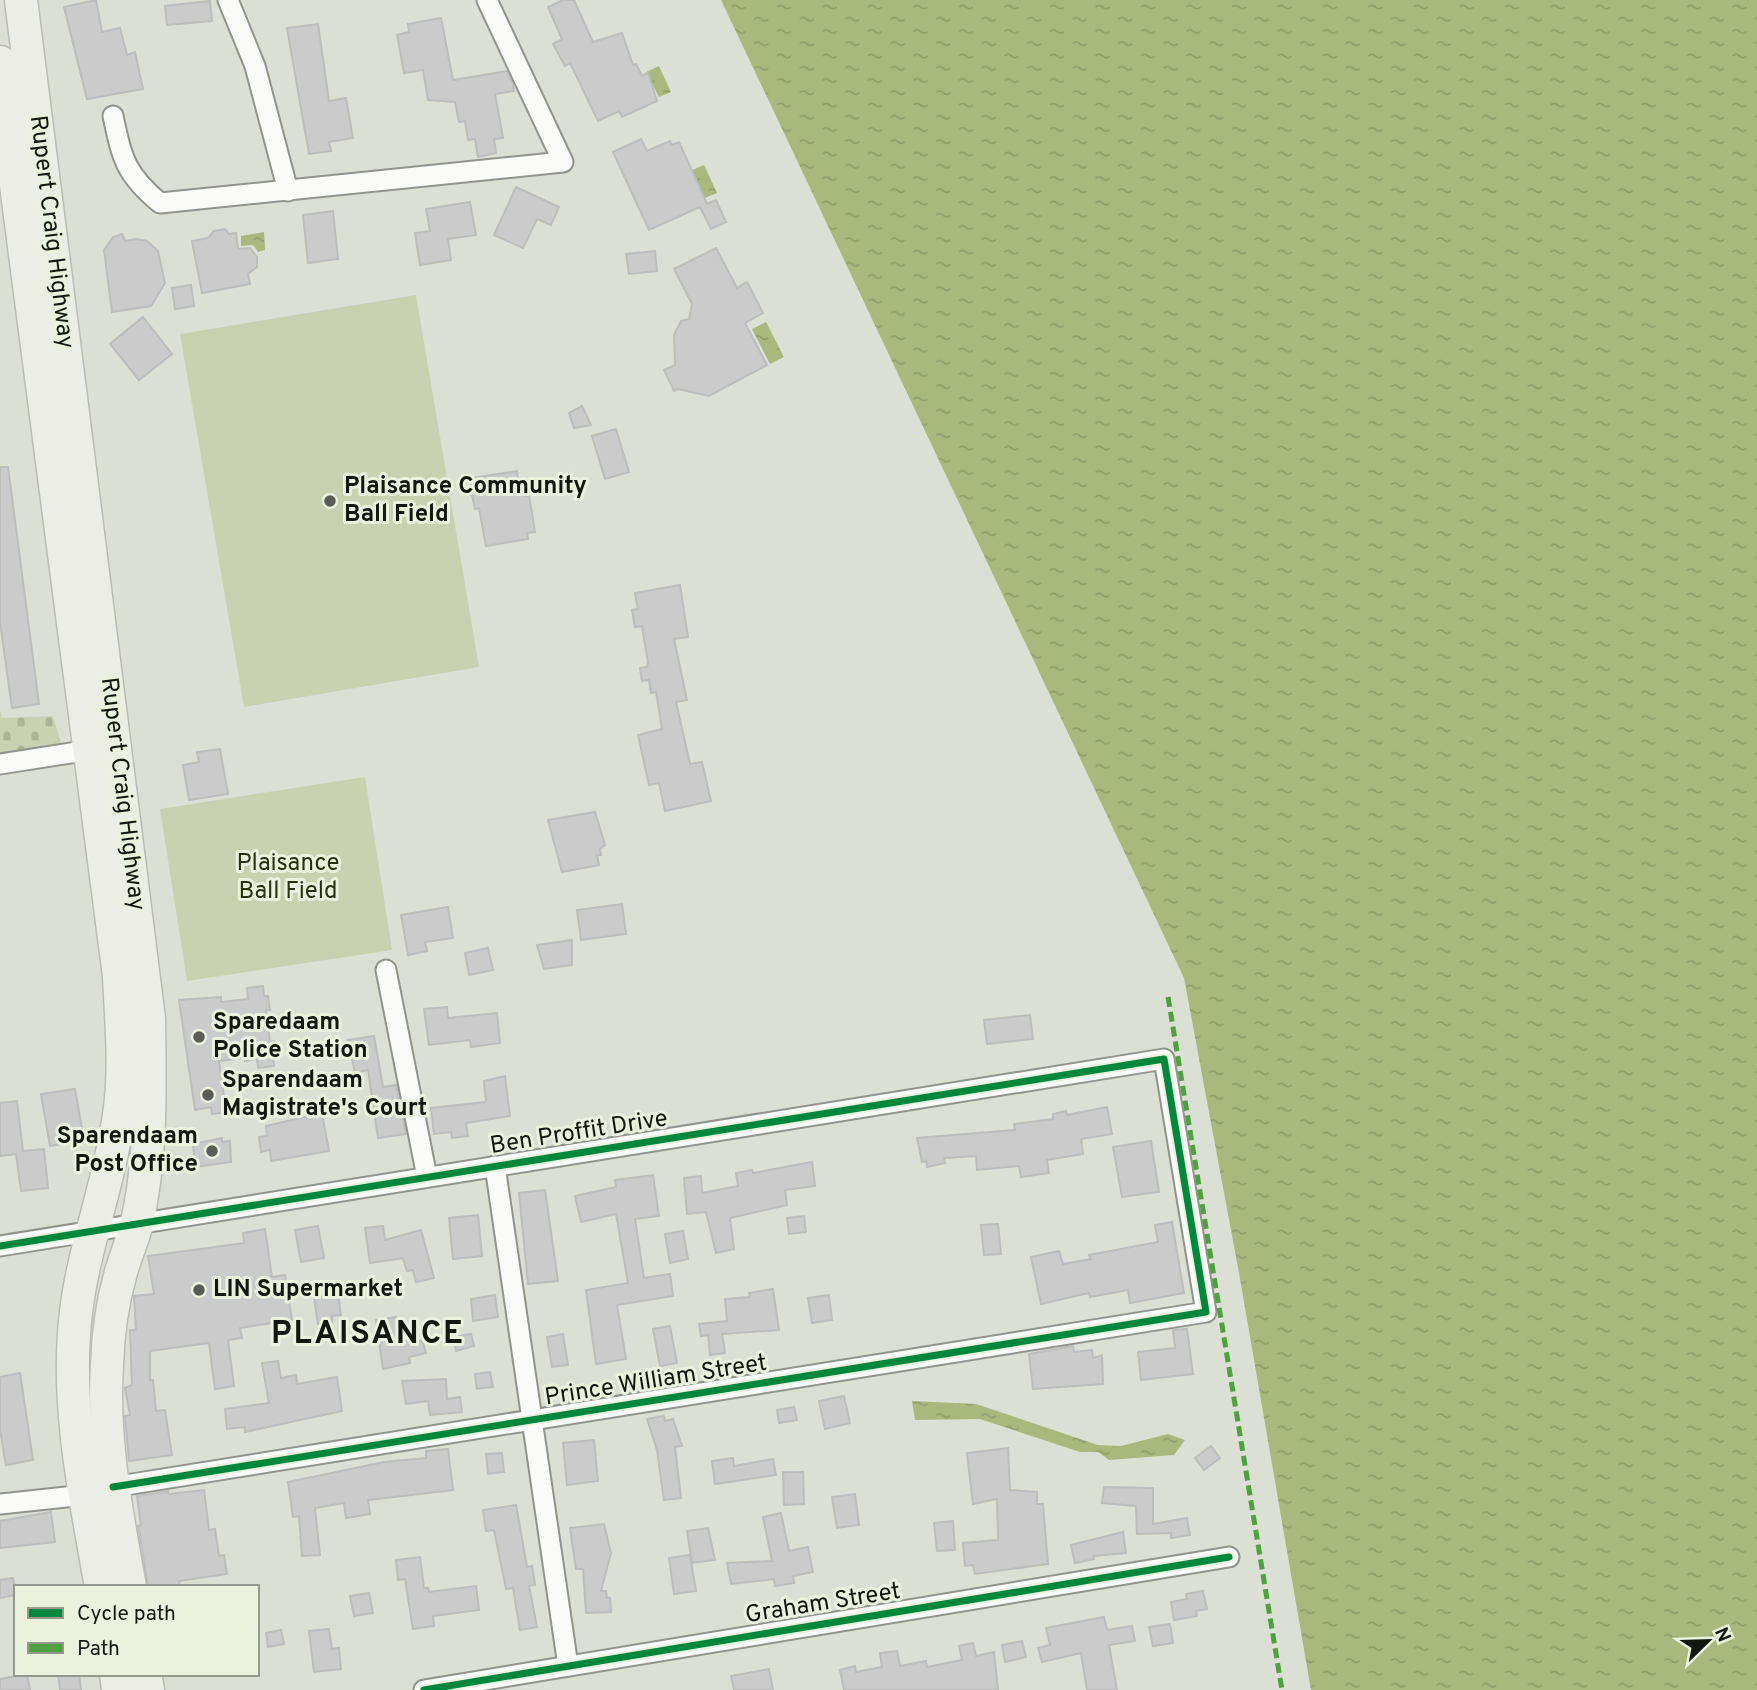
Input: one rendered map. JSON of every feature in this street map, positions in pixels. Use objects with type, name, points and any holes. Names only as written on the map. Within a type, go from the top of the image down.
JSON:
[{"type":"main road","name":"Rupert Craig Highway","points":[[21,0],[149,1019],[150,1102],[136,1226],[119,1278],[107,1363],[99,1491],[101,1585]]},
{"type":"main road","name":"Rupert Craig Highway","points":[[0,62],[11,225],[90,750],[119,976],[122,1043],[120,1112],[76,1311],[72,1377],[99,1491],[129,1585]]},
{"type":"street","points":[[228,0],[255,66],[288,191]]},
{"type":"street","points":[[113,116],[123,163],[145,191],[160,203],[563,162],[487,0]]},
{"type":"street","points":[[0,764],[90,750]]},
{"type":"street","points":[[386,970],[427,1177]]},
{"type":"street","name":"Ben Proffit Drive","points":[[0,1246],[1164,1059],[1206,1312]]},
{"type":"street","points":[[495,1166],[568,1666]]},
{"type":"street","name":"Prince William Street","points":[[0,1504],[99,1491],[1206,1312]]},
{"type":"street","name":"Graham Street","points":[[424,1690],[1229,1557]]},
{"type":"green space","name":"Plaisance Community Ball Field","points":[[416,295],[479,667],[244,707],[180,334]]},
{"type":"green space","points":[[0,710],[2,718],[53,716],[64,754],[0,764]]},
{"type":"green space","name":"Plaisance Ball Field","points":[[365,777],[392,950],[187,981],[160,809]]},
{"type":"water","points":[[721,0],[1757,0],[1757,1690],[1311,1690],[1239,1273],[1184,978]]},
{"type":"water","points":[[659,66],[671,92],[659,97],[646,72]]},
{"type":"water","points":[[704,165],[717,193],[702,199],[690,171]]},
{"type":"water","points":[[264,232],[265,250],[258,252],[253,245],[241,246],[241,236]]},
{"type":"water","points":[[766,322],[784,357],[770,364],[752,329]]},
{"type":"water","points":[[912,1401],[976,1404],[1098,1445],[1121,1446],[1168,1434],[1185,1440],[1174,1455],[1109,1460],[1098,1452],[1080,1452],[980,1419],[915,1420]]},
{"type":"building","points":[[96,0],[102,32],[120,28],[127,55],[135,52],[143,89],[87,99],[64,7]]},
{"type":"building","points":[[563,0],[574,0],[593,42],[622,33],[633,65],[636,64],[642,76],[648,73],[657,101],[622,117],[619,111],[598,121],[570,63],[565,66],[553,44],[562,39],[548,7]]},
{"type":"building","points":[[210,1],[212,21],[167,25],[165,6]]},
{"type":"building","points":[[441,18],[453,80],[507,71],[513,84],[514,91],[495,94],[503,138],[494,139],[496,153],[478,157],[475,139],[468,140],[465,121],[459,122],[455,102],[428,100],[423,70],[404,73],[397,35],[409,32],[408,24]]},
{"type":"building","points":[[318,24],[329,101],[346,98],[353,138],[329,142],[331,151],[309,154],[287,28]]},
{"type":"building","points":[[641,139],[647,151],[670,141],[672,145],[679,142],[707,204],[716,200],[726,222],[711,229],[700,207],[649,230],[613,152]]},
{"type":"building","points":[[516,187],[559,207],[551,225],[537,219],[523,248],[494,235]]},
{"type":"building","points":[[470,202],[476,235],[448,239],[451,260],[420,265],[415,233],[430,231],[426,209]]},
{"type":"building","points":[[333,211],[338,259],[308,263],[303,215]]},
{"type":"building","points":[[225,229],[229,234],[236,233],[238,249],[250,248],[257,257],[257,267],[248,274],[250,284],[202,293],[192,241],[208,238],[214,231]]},
{"type":"building","points":[[122,234],[125,241],[147,241],[158,251],[165,283],[151,306],[112,312],[104,250],[113,237]]},
{"type":"building","points":[[716,248],[737,288],[747,282],[763,313],[745,323],[767,365],[709,396],[678,389],[674,391],[664,370],[675,365],[674,335],[681,321],[689,319],[692,304],[674,269]]},
{"type":"building","points":[[655,251],[657,271],[629,274],[626,254]]},
{"type":"building","points":[[191,285],[194,306],[175,309],[172,288]]},
{"type":"building","points":[[143,317],[172,354],[139,380],[110,344]]},
{"type":"building","points":[[582,406],[591,425],[574,428],[569,413]]},
{"type":"building","points":[[616,429],[629,472],[605,479],[592,436]]},
{"type":"building","points":[[0,467],[8,467],[39,704],[12,708],[0,622]]},
{"type":"building","points":[[517,471],[518,479],[523,478],[526,496],[529,495],[535,532],[527,533],[528,539],[486,546],[479,508],[475,509],[472,495],[468,495],[473,478]]},
{"type":"building","points":[[680,585],[688,637],[674,639],[687,700],[676,702],[690,764],[702,762],[711,801],[665,811],[659,783],[649,785],[638,735],[662,729],[656,692],[651,693],[649,680],[642,681],[640,668],[647,667],[648,662],[642,626],[635,627],[632,610],[638,609],[635,593]]},
{"type":"building","points":[[220,749],[228,794],[189,800],[183,765],[199,762],[197,752]]},
{"type":"building","points":[[595,812],[605,845],[600,849],[601,855],[597,855],[599,865],[562,872],[548,820]]},
{"type":"building","points":[[622,904],[626,934],[581,940],[577,910]]},
{"type":"building","points":[[448,907],[453,938],[425,942],[427,951],[408,955],[401,915]]},
{"type":"building","points":[[572,940],[572,965],[544,969],[537,945]]},
{"type":"building","points":[[488,948],[493,970],[469,975],[465,953]]},
{"type":"building","points":[[263,986],[270,1010],[266,1010],[270,1042],[274,1041],[274,1066],[258,1068],[257,1059],[219,1061],[226,1112],[212,1114],[211,1107],[195,1110],[179,1000],[221,997],[221,1002],[248,999],[247,988]]},
{"type":"building","points":[[447,1007],[448,1018],[497,1013],[500,1043],[471,1047],[470,1040],[429,1045],[424,1009]]},
{"type":"building","points":[[1030,1015],[1033,1039],[987,1044],[984,1020]]},
{"type":"building","points":[[374,1036],[383,1087],[396,1085],[406,1134],[378,1138],[368,1070],[355,1073],[348,1040]]},
{"type":"building","points":[[505,1076],[510,1116],[466,1123],[468,1136],[452,1138],[451,1132],[434,1134],[431,1108],[486,1102],[484,1081]]},
{"type":"building","points":[[75,1089],[84,1140],[50,1146],[41,1094]]},
{"type":"building","points":[[17,1101],[23,1151],[44,1149],[48,1188],[21,1191],[16,1154],[0,1156],[0,1103]]},
{"type":"building","points":[[1107,1107],[1112,1134],[1081,1139],[1083,1154],[1047,1160],[1049,1173],[1021,1177],[1019,1166],[977,1170],[976,1156],[944,1158],[945,1163],[927,1167],[926,1161],[922,1162],[917,1138],[1015,1130],[1014,1124],[1053,1119],[1053,1114],[1066,1111],[1067,1115]]},
{"type":"building","points":[[322,1113],[329,1151],[271,1161],[270,1150],[261,1152],[259,1137],[267,1136],[266,1126]]},
{"type":"building","points":[[222,1138],[222,1142],[230,1141],[231,1162],[195,1167],[193,1144]]},
{"type":"building","points":[[1151,1141],[1159,1192],[1122,1197],[1113,1147]]},
{"type":"building","points":[[812,1162],[815,1186],[785,1190],[787,1205],[730,1218],[734,1249],[716,1253],[706,1212],[687,1214],[684,1178],[701,1176],[702,1193],[738,1186],[736,1173],[752,1170],[753,1173]]},
{"type":"building","points":[[653,1175],[659,1216],[635,1219],[644,1278],[670,1274],[673,1296],[617,1305],[626,1359],[596,1364],[586,1290],[628,1283],[616,1214],[581,1222],[575,1196],[616,1187],[615,1180]]},
{"type":"building","points":[[545,1190],[558,1281],[528,1284],[519,1193]]},
{"type":"building","points":[[478,1215],[482,1256],[453,1259],[449,1218]]},
{"type":"building","points":[[804,1216],[806,1232],[789,1234],[787,1218]]},
{"type":"building","points":[[1172,1222],[1184,1293],[1130,1303],[1128,1290],[1090,1297],[1089,1293],[1041,1304],[1031,1257],[1059,1251],[1063,1264],[1091,1259],[1089,1255],[1158,1242],[1155,1225]]},
{"type":"building","points":[[998,1224],[1001,1254],[984,1255],[981,1225]]},
{"type":"building","points":[[318,1226],[324,1258],[301,1262],[295,1230]]},
{"type":"building","points":[[383,1226],[385,1240],[421,1230],[434,1278],[416,1282],[413,1270],[407,1271],[403,1258],[370,1263],[365,1228]]},
{"type":"building","points":[[265,1229],[272,1277],[285,1275],[292,1320],[240,1328],[242,1338],[228,1340],[234,1386],[215,1389],[209,1343],[150,1351],[150,1380],[153,1380],[156,1411],[165,1410],[172,1455],[129,1461],[125,1416],[130,1415],[125,1388],[132,1385],[130,1330],[136,1330],[134,1296],[154,1294],[148,1256],[244,1243],[243,1233]]},
{"type":"building","points":[[683,1231],[688,1259],[670,1263],[665,1234]]},
{"type":"building","points":[[773,1289],[779,1330],[722,1334],[725,1353],[710,1355],[708,1335],[701,1336],[699,1324],[727,1321],[725,1299],[750,1297],[749,1293]]},
{"type":"building","points":[[338,1294],[341,1315],[332,1316],[332,1322],[318,1324],[314,1297]]},
{"type":"building","points":[[495,1295],[498,1317],[473,1321],[471,1299]]},
{"type":"building","points":[[829,1295],[832,1320],[812,1323],[808,1298]]},
{"type":"building","points":[[396,1317],[399,1339],[414,1335],[416,1342],[422,1340],[426,1353],[409,1357],[410,1363],[383,1369],[376,1320]]},
{"type":"building","points":[[670,1326],[677,1363],[660,1366],[653,1329]]},
{"type":"building","points":[[1187,1329],[1193,1374],[1141,1380],[1138,1352],[1175,1348],[1173,1330]]},
{"type":"building","points":[[471,1334],[474,1346],[456,1351],[453,1337]]},
{"type":"building","points":[[563,1334],[568,1365],[552,1367],[547,1337]]},
{"type":"building","points":[[1073,1346],[1074,1352],[1092,1350],[1093,1358],[1102,1355],[1103,1384],[1033,1389],[1029,1354]]},
{"type":"building","points":[[278,1361],[281,1378],[296,1375],[297,1384],[337,1377],[342,1411],[245,1432],[245,1427],[227,1429],[225,1409],[269,1403],[262,1363]]},
{"type":"building","points":[[490,1372],[493,1387],[477,1389],[475,1374]]},
{"type":"building","points":[[20,1373],[33,1460],[6,1465],[0,1430],[0,1377]]},
{"type":"building","points":[[446,1379],[447,1399],[460,1397],[462,1412],[430,1415],[428,1401],[406,1404],[402,1381]]},
{"type":"building","points":[[844,1396],[850,1423],[825,1429],[819,1401]]},
{"type":"building","points":[[794,1407],[797,1420],[779,1423],[777,1410]]},
{"type":"building","points":[[664,1416],[665,1421],[673,1419],[682,1446],[675,1447],[681,1498],[664,1500],[657,1450],[647,1419]]},
{"type":"building","points":[[594,1440],[598,1481],[567,1485],[563,1443]]},
{"type":"building","points":[[1211,1446],[1220,1458],[1204,1470],[1195,1458]]},
{"type":"building","points":[[1008,1448],[1010,1490],[1037,1492],[1037,1504],[1043,1504],[1048,1564],[975,1574],[973,1565],[965,1566],[963,1543],[998,1540],[997,1499],[973,1504],[967,1453]]},
{"type":"building","points":[[448,1449],[453,1490],[368,1500],[370,1514],[346,1518],[344,1503],[315,1508],[320,1555],[302,1556],[299,1516],[293,1517],[288,1482],[384,1462],[426,1458],[426,1451]]},
{"type":"building","points":[[502,1453],[504,1472],[488,1474],[486,1454]]},
{"type":"building","points":[[733,1458],[734,1466],[773,1459],[776,1475],[715,1484],[712,1461]]},
{"type":"building","points":[[783,1472],[803,1472],[804,1504],[784,1505]]},
{"type":"building","points":[[1104,1487],[1153,1488],[1153,1524],[1187,1518],[1190,1535],[1171,1538],[1171,1533],[1137,1534],[1136,1506],[1102,1503]]},
{"type":"building","points":[[204,1490],[209,1530],[215,1529],[219,1556],[224,1555],[227,1574],[179,1581],[180,1585],[148,1585],[138,1526],[141,1525],[137,1496],[168,1491],[169,1494]]},
{"type":"building","points":[[855,1494],[859,1525],[837,1528],[832,1497]]},
{"type":"building","points":[[516,1505],[527,1567],[532,1566],[535,1585],[529,1586],[537,1627],[520,1630],[513,1588],[506,1589],[494,1530],[486,1531],[483,1510]]},
{"type":"building","points":[[51,1512],[55,1542],[0,1548],[0,1521]]},
{"type":"building","points":[[781,1513],[789,1551],[808,1547],[813,1572],[793,1576],[794,1583],[775,1586],[774,1579],[731,1584],[727,1563],[772,1561],[763,1517]]},
{"type":"building","points":[[953,1521],[955,1550],[937,1551],[934,1523]]},
{"type":"building","points":[[604,1524],[611,1553],[601,1591],[606,1591],[607,1598],[610,1598],[611,1612],[586,1613],[583,1569],[576,1569],[570,1528]]},
{"type":"building","points":[[708,1528],[715,1560],[692,1563],[687,1531]]},
{"type":"building","points":[[1123,1532],[1126,1553],[1093,1556],[1094,1559],[1075,1563],[1071,1545]]},
{"type":"building","points":[[690,1555],[696,1591],[674,1594],[669,1558]]},
{"type":"building","points":[[420,1557],[424,1588],[428,1588],[429,1592],[476,1586],[479,1610],[433,1616],[434,1626],[413,1629],[405,1579],[398,1580],[396,1560]]},
{"type":"building","points":[[13,1578],[14,1595],[0,1598],[0,1580]]},
{"type":"building","points":[[1203,1591],[1207,1609],[1196,1611],[1197,1616],[1174,1620],[1171,1602],[1187,1599],[1186,1594]]},
{"type":"building","points":[[369,1593],[373,1613],[354,1616],[350,1596]]},
{"type":"building","points":[[1104,1617],[1107,1630],[1132,1626],[1135,1641],[1109,1645],[1117,1690],[1087,1690],[1081,1653],[1042,1662],[1038,1648],[1050,1645],[1046,1628]]},
{"type":"building","points":[[1170,1624],[1173,1643],[1153,1646],[1149,1627]]},
{"type":"building","points":[[329,1629],[332,1649],[339,1648],[341,1669],[314,1672],[309,1631]]},
{"type":"building","points":[[281,1630],[284,1644],[268,1647],[266,1633]]},
{"type":"building","points":[[1022,1641],[1026,1657],[1005,1662],[1002,1645]]},
{"type":"building","points":[[973,1643],[976,1656],[994,1652],[998,1690],[844,1690],[840,1670],[855,1666],[856,1672],[882,1667],[880,1653],[897,1651],[900,1666],[926,1661],[927,1667],[962,1660],[959,1646]]},
{"type":"building","points":[[769,1669],[773,1690],[734,1690],[731,1676]]},
{"type":"building","points":[[27,1676],[30,1690],[0,1690],[0,1679]]},
{"type":"building","points":[[58,1676],[79,1676],[81,1690],[60,1690]]},
{"type":"marked path","points":[[1168,997],[1282,1690]]},
{"type":"cycle path","points":[[0,1246],[1164,1059],[1206,1312],[113,1487]]},
{"type":"cycle path","points":[[424,1690],[1229,1557]]},
{"type":"place","name":"Plaisance Community Ball Field","points":[[330,501]]},
{"type":"place","name":"Sparedaam Police Station","points":[[199,1037]]},
{"type":"place","name":"Sparendaam Magistrate's Court","points":[[208,1095]]},
{"type":"place","name":"Sparendaam Post Office","points":[[212,1151]]},
{"type":"place","name":"LIN Supermarket","points":[[199,1290]]},
{"type":"district","name":"PLAISANCE","points":[[368,1335]]}]
